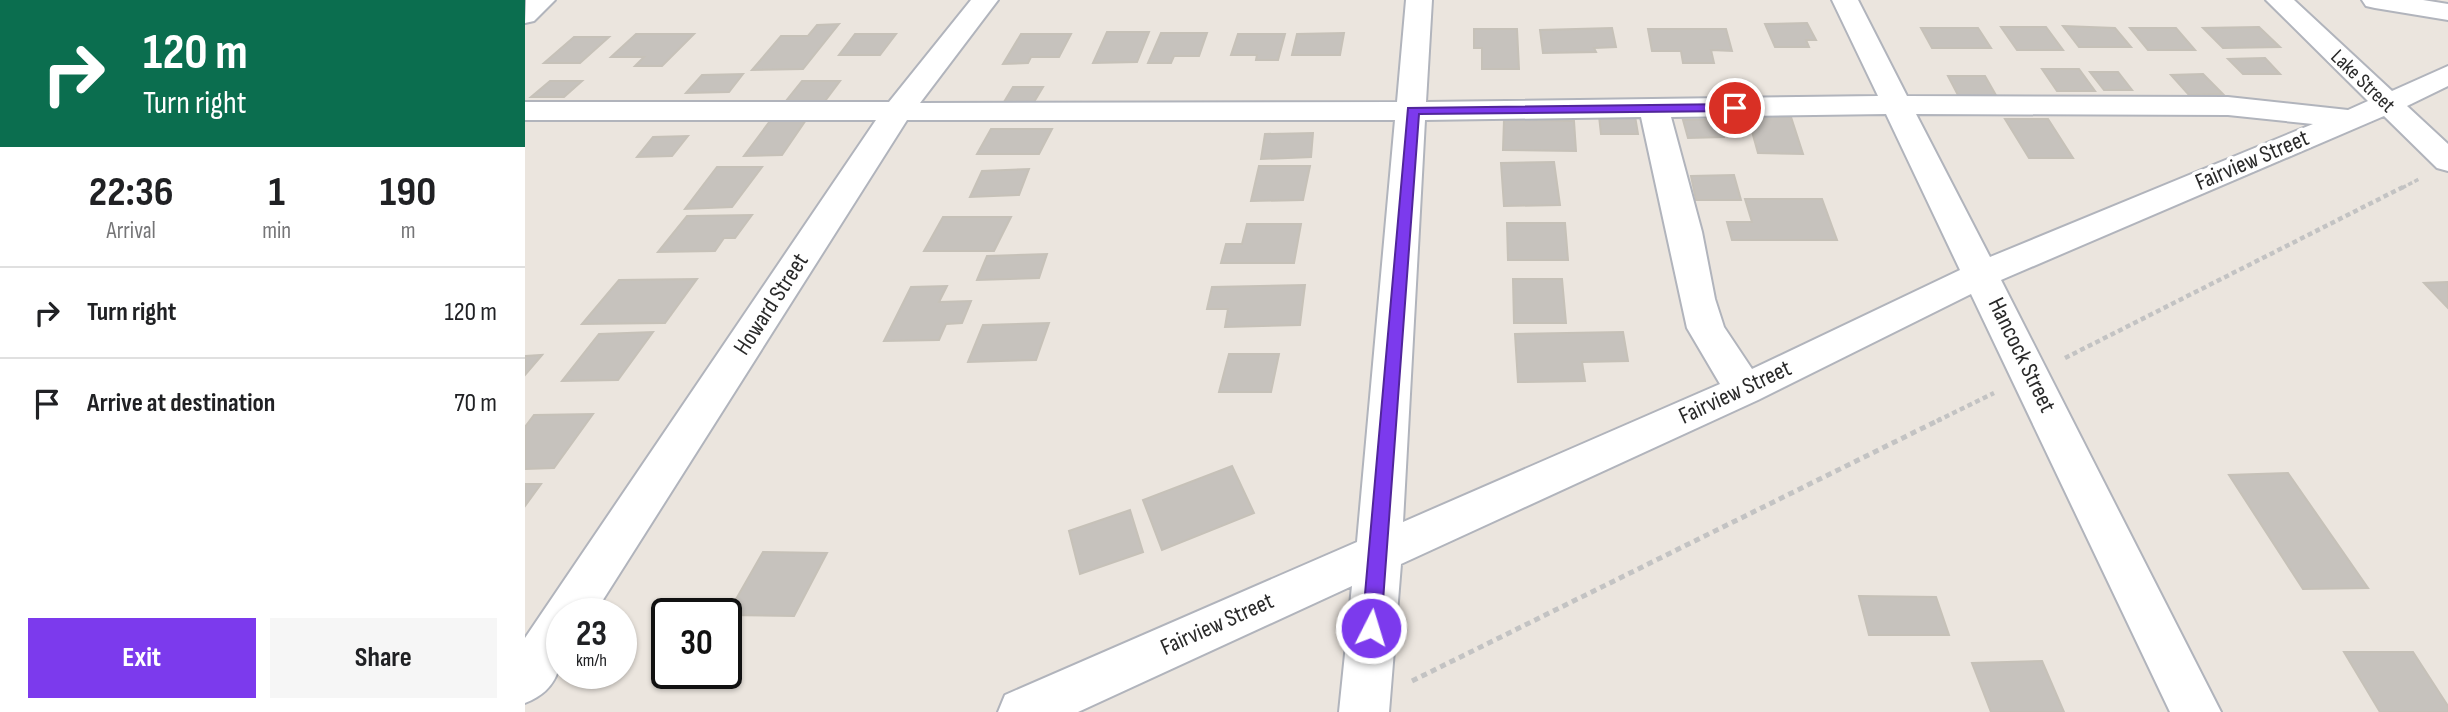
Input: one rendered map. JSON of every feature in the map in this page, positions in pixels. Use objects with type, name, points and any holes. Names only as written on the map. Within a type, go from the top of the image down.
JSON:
[{"type":"street","points":[[525,15],[543,0]]},
{"type":"street","name":"Howard Street","points":[[578,598],[897,112],[985,0]]},
{"type":"street","points":[[1364,709],[1379,551],[1419,0]]},
{"type":"street","name":"Hancock Street","points":[[1845,0],[2196,712]]},
{"type":"street","name":"Lake Street","points":[[2279,0],[2448,161]]},
{"type":"street","points":[[2375,0],[2448,12]]},
{"type":"street","name":"Fairview Street","points":[[1023,712],[1744,390],[1982,274],[2388,104],[2448,75]]},
{"type":"street","points":[[525,111],[2228,106],[2349,119]]},
{"type":"street","points":[[1654,109],[1706,328],[1744,390]]},
{"type":"street","points":[[525,680],[546,648]]},
{"type":"path","points":[[1364,709],[2424,177]]},
{"type":"building","points":[[1807,23],[1816,40],[1806,40],[1809,47],[1775,47],[1765,24]]},
{"type":"building","points":[[839,24],[803,69],[752,70],[781,36],[808,36],[817,25]]},
{"type":"building","points":[[2063,26],[2115,28],[2131,47],[2079,47]]},
{"type":"building","points":[[2001,27],[2046,27],[2063,50],[2017,50]]},
{"type":"building","points":[[2259,27],[2280,47],[2223,48],[2203,28]]},
{"type":"building","points":[[1612,28],[1616,47],[1594,48],[1596,52],[1543,53],[1540,30]]},
{"type":"building","points":[[1921,28],[1978,28],[1991,48],[1932,48]]},
{"type":"building","points":[[2130,28],[2176,28],[2195,50],[2148,50]]},
{"type":"building","points":[[1474,29],[1517,29],[1519,69],[1482,69],[1482,48],[1474,48]]},
{"type":"building","points":[[1648,29],[1726,29],[1732,51],[1711,50],[1714,63],[1683,63],[1681,51],[1652,51]]},
{"type":"building","points":[[1107,32],[1149,32],[1137,62],[1093,63]]},
{"type":"building","points":[[1161,33],[1207,33],[1199,56],[1174,56],[1171,63],[1148,63]]},
{"type":"building","points":[[1344,33],[1340,55],[1292,55],[1297,34]]},
{"type":"building","points":[[636,34],[694,34],[662,66],[635,66],[644,57],[611,57]]},
{"type":"building","points":[[855,34],[896,34],[880,55],[839,55]]},
{"type":"building","points":[[1021,34],[1071,34],[1059,57],[1031,57],[1028,63],[1003,64]]},
{"type":"building","points":[[1238,34],[1285,34],[1278,60],[1256,60],[1257,55],[1231,55]]},
{"type":"building","points":[[574,37],[609,37],[580,63],[544,63]]},
{"type":"building","points":[[2265,58],[2280,74],[2243,74],[2228,59]]},
{"type":"building","points":[[2042,69],[2079,69],[2095,91],[2057,91]]},
{"type":"building","points":[[2090,72],[2118,72],[2132,90],[2104,90]]},
{"type":"building","points":[[743,74],[729,92],[686,93],[702,75]]},
{"type":"building","points":[[2203,74],[2223,94],[2189,95],[2171,75]]},
{"type":"building","points":[[1948,76],[1985,76],[1997,97],[1959,97]]},
{"type":"building","points":[[550,81],[582,81],[564,97],[531,97]]},
{"type":"building","points":[[802,81],[840,81],[825,101],[786,101]]},
{"type":"building","points":[[1013,87],[1043,87],[1034,102],[1004,102]]},
{"type":"building","points":[[1599,116],[1635,116],[1638,134],[1601,134]]},
{"type":"building","points":[[1748,117],[1791,117],[1803,154],[1758,153]]},
{"type":"building","points":[[1719,119],[1724,137],[1688,138],[1683,120]]},
{"type":"building","points":[[2005,119],[2048,119],[2073,158],[2029,158]]},
{"type":"building","points":[[806,120],[782,155],[744,156],[770,121]]},
{"type":"building","points":[[1504,120],[1574,121],[1576,151],[1503,150]]},
{"type":"building","points":[[991,129],[1052,129],[1039,154],[977,154]]},
{"type":"building","points":[[1313,133],[1311,157],[1261,159],[1265,134]]},
{"type":"building","points":[[688,136],[672,156],[637,157],[653,137]]},
{"type":"building","points":[[1554,162],[1560,205],[1504,206],[1501,163]]},
{"type":"building","points":[[1259,166],[1310,166],[1303,200],[1251,201]]},
{"type":"building","points":[[717,167],[762,167],[732,207],[685,209]]},
{"type":"building","points":[[1029,169],[1019,195],[970,197],[982,171]]},
{"type":"building","points":[[1734,175],[1741,200],[1696,200],[1691,176]]},
{"type":"building","points":[[1745,199],[1822,199],[1837,240],[1732,240],[1727,222],[1752,222]]},
{"type":"building","points":[[752,215],[735,238],[724,238],[715,251],[658,252],[687,216]]},
{"type":"building","points":[[943,217],[1011,217],[994,251],[924,251]]},
{"type":"building","points":[[1507,223],[1565,223],[1568,260],[1508,260]]},
{"type":"building","points":[[1247,224],[1301,224],[1294,263],[1221,263],[1226,244],[1242,244]]},
{"type":"building","points":[[1047,254],[1039,278],[977,280],[987,256]]},
{"type":"building","points":[[697,279],[665,323],[582,324],[619,280]]},
{"type":"building","points":[[1513,279],[1562,279],[1566,323],[1514,323]]},
{"type":"building","points":[[2448,282],[2448,308],[2424,283]]},
{"type":"building","points":[[1305,285],[1300,325],[1225,327],[1228,309],[1207,309],[1212,287]]},
{"type":"building","points":[[947,286],[939,302],[971,301],[962,323],[946,324],[939,340],[884,341],[911,287]]},
{"type":"building","points":[[1049,323],[1036,360],[968,362],[983,325]]},
{"type":"building","points":[[653,332],[618,380],[562,381],[599,334]]},
{"type":"building","points":[[1623,332],[1628,361],[1582,362],[1585,381],[1518,382],[1515,334]]},
{"type":"building","points":[[1229,354],[1279,354],[1271,392],[1219,392]]},
{"type":"building","points":[[542,355],[525,375],[525,356]]},
{"type":"building","points":[[593,414],[554,468],[525,469],[525,427],[534,415]]},
{"type":"building","points":[[1232,466],[1254,513],[1162,550],[1143,500]]},
{"type":"building","points":[[2288,473],[2368,588],[2303,589],[2229,475]]},
{"type":"building","points":[[525,484],[541,484],[525,506]]},
{"type":"building","points":[[1130,510],[1143,552],[1080,574],[1069,531]]},
{"type":"building","points":[[763,552],[827,553],[794,616],[742,615],[742,598],[737,598]]},
{"type":"building","points":[[1859,596],[1936,597],[1949,635],[1869,635]]},
{"type":"building","points":[[2344,652],[2413,652],[2448,706],[2448,712],[2380,712]]},
{"type":"building","points":[[2042,661],[2064,712],[1991,712],[1972,663]]},
{"type":"route","points":[[1371,628],[1413,110],[1735,108]]}]
